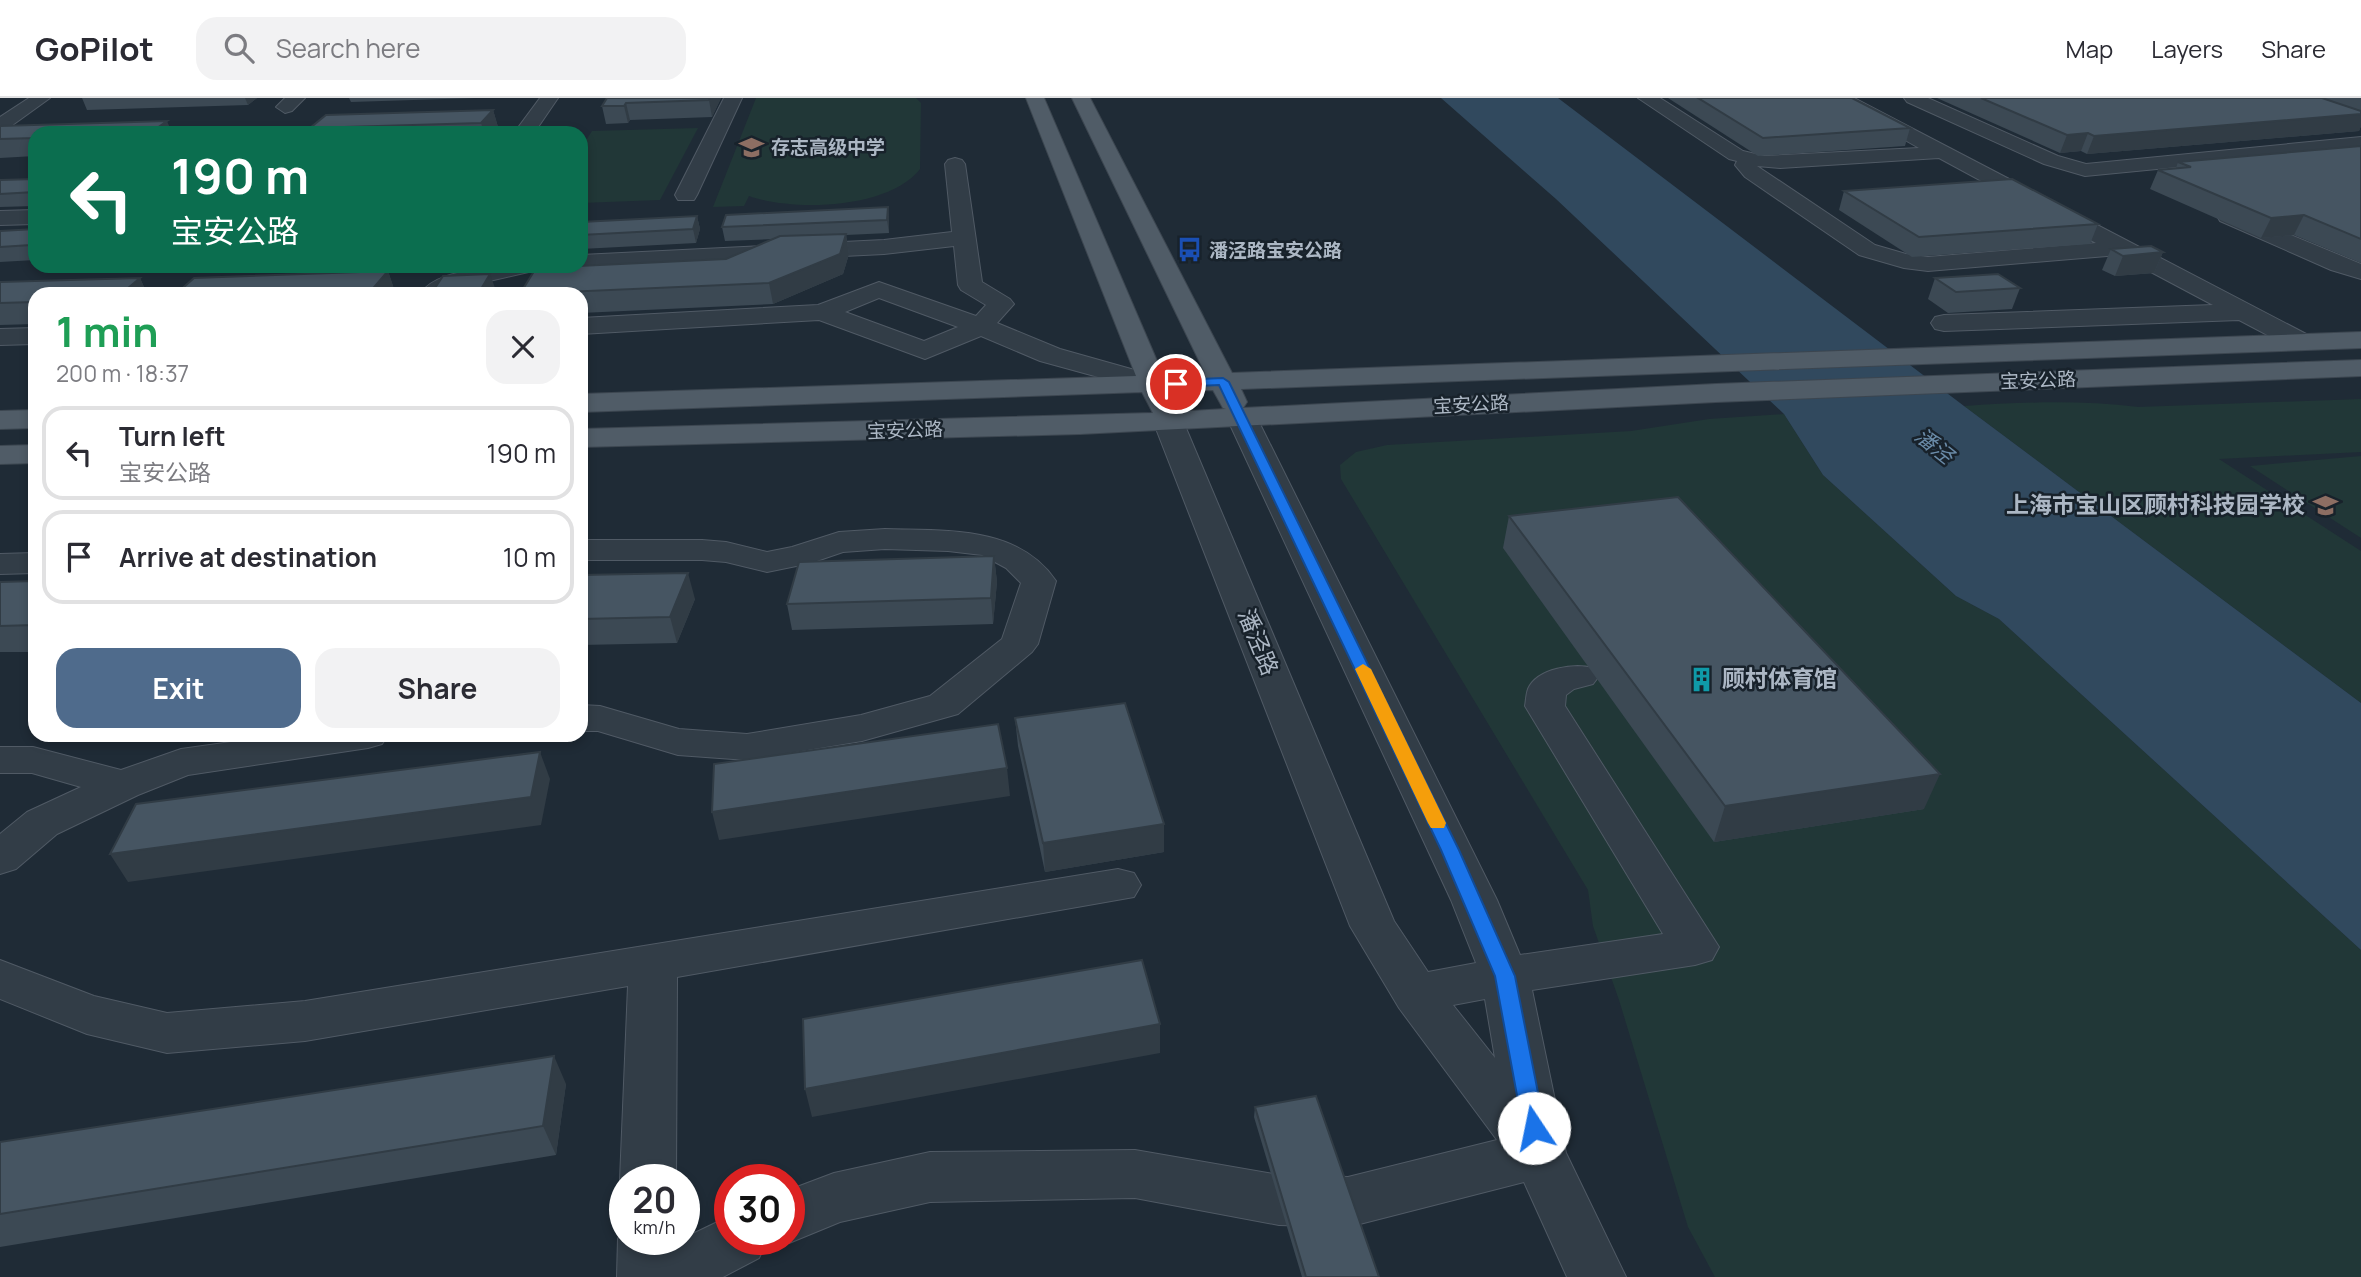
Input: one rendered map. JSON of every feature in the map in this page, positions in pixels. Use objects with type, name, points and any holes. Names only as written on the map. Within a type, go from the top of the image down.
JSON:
[{"type":"main road","name":"潘泾路","points":[[1035,98],[1161,403]]},
{"type":"main road","name":"潘泾路","points":[[1081,98],[1232,399]]},
{"type":"main road","name":"宝安公路","points":[[588,438],[1232,399],[1689,366],[2361,340]]},
{"type":"main road","name":"宝安公路","points":[[588,402],[1161,403],[1232,399],[1716,393],[2361,368]]},
{"type":"main road","points":[[0,420],[28,419]]},
{"type":"main road","points":[[0,455],[28,454]]},
{"type":"street","points":[[0,125],[41,98]]},
{"type":"street","points":[[529,126],[550,98]]},
{"type":"street","points":[[686,195],[733,98]]},
{"type":"street","points":[[1647,98],[1736,155],[1749,159],[1780,162],[1944,152]]},
{"type":"street","points":[[1840,98],[2301,342]]},
{"type":"street","points":[[1913,98],[2051,160],[2085,170],[2361,143]]},
{"type":"street","points":[[1749,159],[1745,168],[1826,212],[1867,250],[1892,258],[1928,264],[2119,248]]},
{"type":"street","points":[[2156,183],[2144,178],[2361,159]]},
{"type":"street","points":[[822,312],[925,351],[981,326],[1001,303],[970,285],[955,164]]},
{"type":"street","points":[[1985,198],[2031,200]]},
{"type":"street","points":[[2205,205],[2339,265],[2361,272]]},
{"type":"street","points":[[0,218],[28,217]]},
{"type":"street","points":[[588,262],[884,247],[964,237]]},
{"type":"street","points":[[879,289],[884,247]]},
{"type":"street","points":[[439,281],[484,273]]},
{"type":"street","points":[[588,326],[822,312],[879,289],[981,326],[1161,403]]},
{"type":"street","points":[[1944,323],[2241,312]]},
{"type":"street","points":[[0,338],[28,336]]},
{"type":"street","name":"潘泾路","points":[[1232,399],[1474,900],[1505,976],[1539,1154]]},
{"type":"street","name":"潘泾路","points":[[1161,403],[1373,926],[1416,994],[1539,1154],[1597,1277]]},
{"type":"street","points":[[588,550],[702,550],[726,552],[767,562],[799,556],[839,542],[885,539],[948,541],[990,546],[1018,561],[1039,581],[1019,644],[944,705],[862,728],[747,747],[678,742],[600,719],[588,718]]},
{"type":"street","points":[[0,564],[28,563]]},
{"type":"street","points":[[1416,994],[1505,976],[1593,965],[1695,947],[1545,706],[1547,690],[1560,681],[1580,676]]},
{"type":"street","points":[[0,858],[42,823],[123,785],[181,763],[321,742]]},
{"type":"street","points":[[0,760],[33,760],[123,785]]},
{"type":"street","points":[[0,979],[87,1014],[167,1033],[305,1021],[1118,885]]},
{"type":"street","points":[[648,1164],[653,962]]},
{"type":"street","points":[[805,1210],[834,1198],[930,1177],[1135,1174],[1279,1200],[1348,1202],[1539,1154]]},
{"type":"street","points":[[665,1277],[714,1252]]},
{"type":"street","points":[[646,1277],[647,1255]]},
{"type":"green space","points":[[756,98],[916,98],[921,103],[920,169],[906,182],[864,199],[814,205],[768,201],[749,196],[744,206],[713,207]]},
{"type":"green space","points":[[698,128],[660,200],[588,203],[588,137],[592,131]]},
{"type":"green space","points":[[2361,399],[2361,452],[2219,459],[2361,551],[2361,703],[1964,406],[2051,402],[2138,407]]},
{"type":"green space","points":[[1784,414],[1823,475],[1956,596],[1999,619],[2361,950],[2361,1277],[1715,1277],[1688,1227],[1619,1000],[1593,926],[1588,890],[1341,479],[1340,465],[1356,452],[1387,445],[1631,431],[1709,419]]},
{"type":"green space","name":"上海市宝山区顾村科技园学校","points":[[2361,456],[2361,538],[2250,466]]},
{"type":"water","name":"潘泾","points":[[1441,98],[1558,98],[2361,703],[2361,950],[1999,619],[1956,596],[1823,475],[1784,414],[1556,199]]},
{"type":"building","points":[[607,98],[710,98],[602,106]]},
{"type":"building","points":[[1698,98],[1852,98],[1910,128],[1763,138]]},
{"type":"building","points":[[1981,98],[2322,98],[2361,111],[2361,114],[2094,136],[2088,133],[2067,135]]},
{"type":"building","points":[[493,110],[481,123],[312,126],[326,115]]},
{"type":"building","points":[[167,121],[160,126],[28,126],[28,138],[0,139],[0,126]]},
{"type":"building","points":[[2361,146],[2361,239],[2304,215],[2271,218],[2158,170],[2191,167],[2178,162]]},
{"type":"building","points":[[28,179],[28,192],[0,194],[0,180]]},
{"type":"building","points":[[2012,179],[2098,224],[1919,237],[1844,191]]},
{"type":"building","points":[[888,207],[887,220],[722,227],[726,215]]},
{"type":"building","points":[[697,216],[693,229],[588,235],[588,222]]},
{"type":"building","points":[[28,229],[28,245],[0,247],[0,231]]},
{"type":"building","points":[[846,234],[840,254],[769,283],[588,291],[588,287],[524,287],[533,273],[588,273],[588,266],[726,259],[780,236]]},
{"type":"building","points":[[2151,246],[2163,252],[2123,256],[2111,249]]},
{"type":"building","points":[[386,273],[374,287],[184,287],[194,278]]},
{"type":"building","points":[[490,274],[482,287],[436,287],[443,276]]},
{"type":"building","points":[[1998,274],[2020,288],[1956,292],[1935,278]]},
{"type":"building","points":[[140,278],[129,287],[28,287],[28,302],[0,303],[0,282]]},
{"type":"building","name":"顾村体育馆","points":[[1678,497],[1940,774],[1725,806],[1509,516]]},
{"type":"building","points":[[994,556],[991,598],[787,604],[799,562]]},
{"type":"building","points":[[688,573],[670,617],[588,619],[588,575]]},
{"type":"building","points":[[28,581],[28,625],[0,626],[0,582]]},
{"type":"building","points":[[1125,703],[1164,824],[1043,843],[1015,718]]},
{"type":"building","points":[[998,724],[1007,768],[712,812],[714,764]]},
{"type":"building","points":[[540,752],[531,797],[110,854],[136,804]]},
{"type":"building","points":[[1142,960],[1160,1024],[805,1089],[803,1019]]},
{"type":"building","points":[[554,1056],[543,1126],[0,1214],[0,1142]]},
{"type":"building","points":[[1316,1096],[1379,1277],[1306,1277],[1255,1107]]},
{"type":"slow traffic","points":[[1363,669],[1437,823]]},
{"type":"place","name":"存志高级中学","points":[[751,147]]},
{"type":"place","name":"潘泾路宝安公路","points":[[1189,250]]},
{"type":"place","name":"上海市宝山区顾村科技园学校","points":[[2325,505]]},
{"type":"place","name":"顾村体育馆","points":[[1702,679]]},
{"type":"route","points":[[1176,384],[1223,382],[1450,850],[1505,976],[1534,1128]]}]
